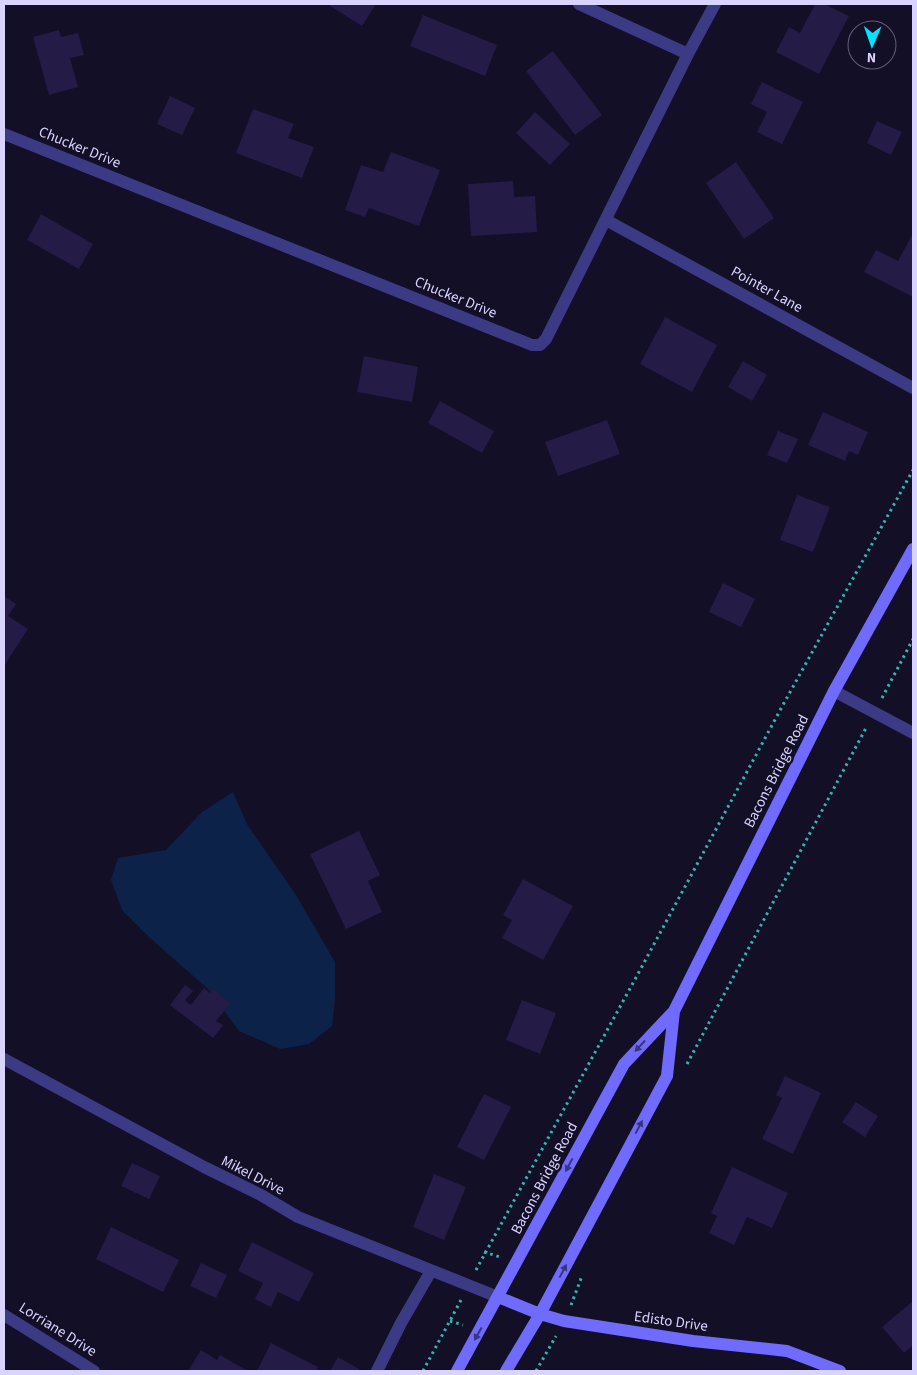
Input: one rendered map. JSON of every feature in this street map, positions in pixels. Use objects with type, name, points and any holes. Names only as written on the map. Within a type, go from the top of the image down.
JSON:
[{"type":"main road","name":"Bacons Bridge Road","points":[[457,1371],[624,1064],[674,1011],[834,691],[913,549]]},
{"type":"main road","name":"Bacons Bridge Road","points":[[506,1371],[540,1314],[667,1076],[674,1011]]},
{"type":"main road","name":"Edisto Drive","points":[[498,1297],[564,1322],[693,1341],[787,1351],[832,1370]]},
{"type":"street","points":[[578,4],[593,9],[688,54]]},
{"type":"street","name":"Chucker Drive","points":[[4,134],[532,345],[540,345],[546,339],[688,54],[715,4]]},
{"type":"street","name":"Pointer Lane","points":[[606,220],[913,388]]},
{"type":"street","points":[[834,691],[913,733]]},
{"type":"street","name":"Mikel Drive","points":[[4,1059],[204,1167],[260,1195],[298,1218],[498,1297]]},
{"type":"street","points":[[377,1371],[400,1323],[431,1271]]},
{"type":"street","name":"Lorriane Drive","points":[[4,1315],[94,1371]]},
{"type":"path","points":[[484,1252],[635,980],[784,703],[913,470]]},
{"type":"path","points":[[893,676],[913,639]]},
{"type":"path","points":[[686,1068],[863,733]]},
{"type":"path","points":[[580,1282],[584,1273]]},
{"type":"path","points":[[423,1371],[450,1321],[480,1330]]},
{"type":"path","points":[[522,1344],[547,1352],[536,1371]]},
{"type":"water","points":[[233,792],[247,824],[296,895],[335,962],[335,1000],[332,1026],[309,1044],[280,1049],[239,1031],[208,989],[150,938],[122,910],[111,880],[118,858],[166,850],[202,812]]},
{"type":"building","points":[[327,4],[376,4],[362,26]]},
{"type":"building","points":[[815,4],[824,4],[849,16],[819,74],[776,52],[789,27],[800,33]]},
{"type":"building","points":[[423,15],[497,45],[485,76],[410,46]]},
{"type":"building","points":[[59,30],[61,37],[78,33],[84,55],[70,58],[78,87],[49,95],[33,37]]},
{"type":"building","points":[[553,51],[602,115],[575,135],[526,71]]},
{"type":"building","points":[[762,82],[803,102],[782,144],[757,132],[767,112],[751,104]]},
{"type":"building","points":[[170,96],[195,108],[182,135],[157,124]]},
{"type":"building","points":[[253,109],[294,124],[288,138],[314,147],[302,178],[236,153]]},
{"type":"building","points":[[535,112],[570,144],[550,165],[516,133]]},
{"type":"building","points":[[877,121],[902,132],[891,155],[867,143]]},
{"type":"building","points":[[391,152],[440,170],[419,226],[369,208],[365,217],[345,210],[361,165],[383,172]]},
{"type":"building","points":[[736,162],[774,218],[744,239],[706,183]]},
{"type":"building","points":[[513,181],[514,197],[535,196],[537,232],[471,236],[468,184]]},
{"type":"building","points":[[41,214],[93,244],[79,269],[27,240]]},
{"type":"building","points":[[913,233],[913,297],[864,272],[876,250],[898,261]]},
{"type":"building","points":[[665,317],[717,345],[692,392],[640,364]]},
{"type":"building","points":[[364,356],[418,367],[412,402],[357,392]]},
{"type":"building","points":[[743,361],[767,375],[752,401],[728,387]]},
{"type":"building","points":[[440,401],[494,431],[482,453],[428,423]]},
{"type":"building","points":[[823,412],[868,432],[858,455],[849,451],[845,461],[808,445]]},
{"type":"building","points":[[607,420],[620,454],[558,476],[545,442]]},
{"type":"building","points":[[778,431],[798,439],[787,463],[767,455]]},
{"type":"building","points":[[797,495],[830,507],[813,552],[780,540]]},
{"type":"building","points":[[723,583],[755,599],[741,627],[709,612]]},
{"type":"building","points":[[4,596],[16,604],[8,616],[28,629],[4,666]]},
{"type":"building","points":[[359,831],[380,875],[368,881],[382,912],[346,929],[310,854]]},
{"type":"building","points":[[523,879],[573,906],[543,960],[502,938],[512,920],[503,915]]},
{"type":"building","points":[[185,985],[193,991],[185,1000],[191,1005],[204,988],[210,993],[213,989],[231,1003],[216,1021],[223,1025],[213,1038],[170,1005]]},
{"type":"building","points":[[522,1000],[556,1013],[540,1054],[506,1040]]},
{"type":"building","points":[[785,1076],[821,1093],[793,1154],[762,1139],[782,1098],[776,1095]]},
{"type":"building","points":[[484,1094],[511,1107],[484,1160],[457,1147]]},
{"type":"building","points":[[856,1102],[878,1116],[865,1137],[842,1122]]},
{"type":"building","points":[[132,1163],[160,1176],[149,1199],[121,1186]]},
{"type":"building","points":[[732,1167],[788,1193],[772,1228],[747,1217],[734,1245],[709,1233],[717,1216],[711,1213]]},
{"type":"building","points":[[434,1174],[466,1187],[444,1240],[413,1227]]},
{"type":"building","points":[[111,1227],[179,1260],[163,1292],[96,1259]]},
{"type":"building","points":[[252,1242],[314,1273],[299,1302],[278,1292],[271,1307],[255,1299],[263,1283],[238,1271]]},
{"type":"building","points":[[201,1263],[227,1275],[216,1298],[190,1286]]},
{"type":"building","points":[[913,1301],[913,1345],[904,1353],[882,1327]]},
{"type":"building","points":[[271,1343],[318,1367],[316,1371],[257,1371]]},
{"type":"building","points":[[201,1350],[217,1360],[220,1355],[248,1371],[188,1371]]},
{"type":"building","points":[[338,1357],[359,1369],[358,1371],[330,1371]]}]
